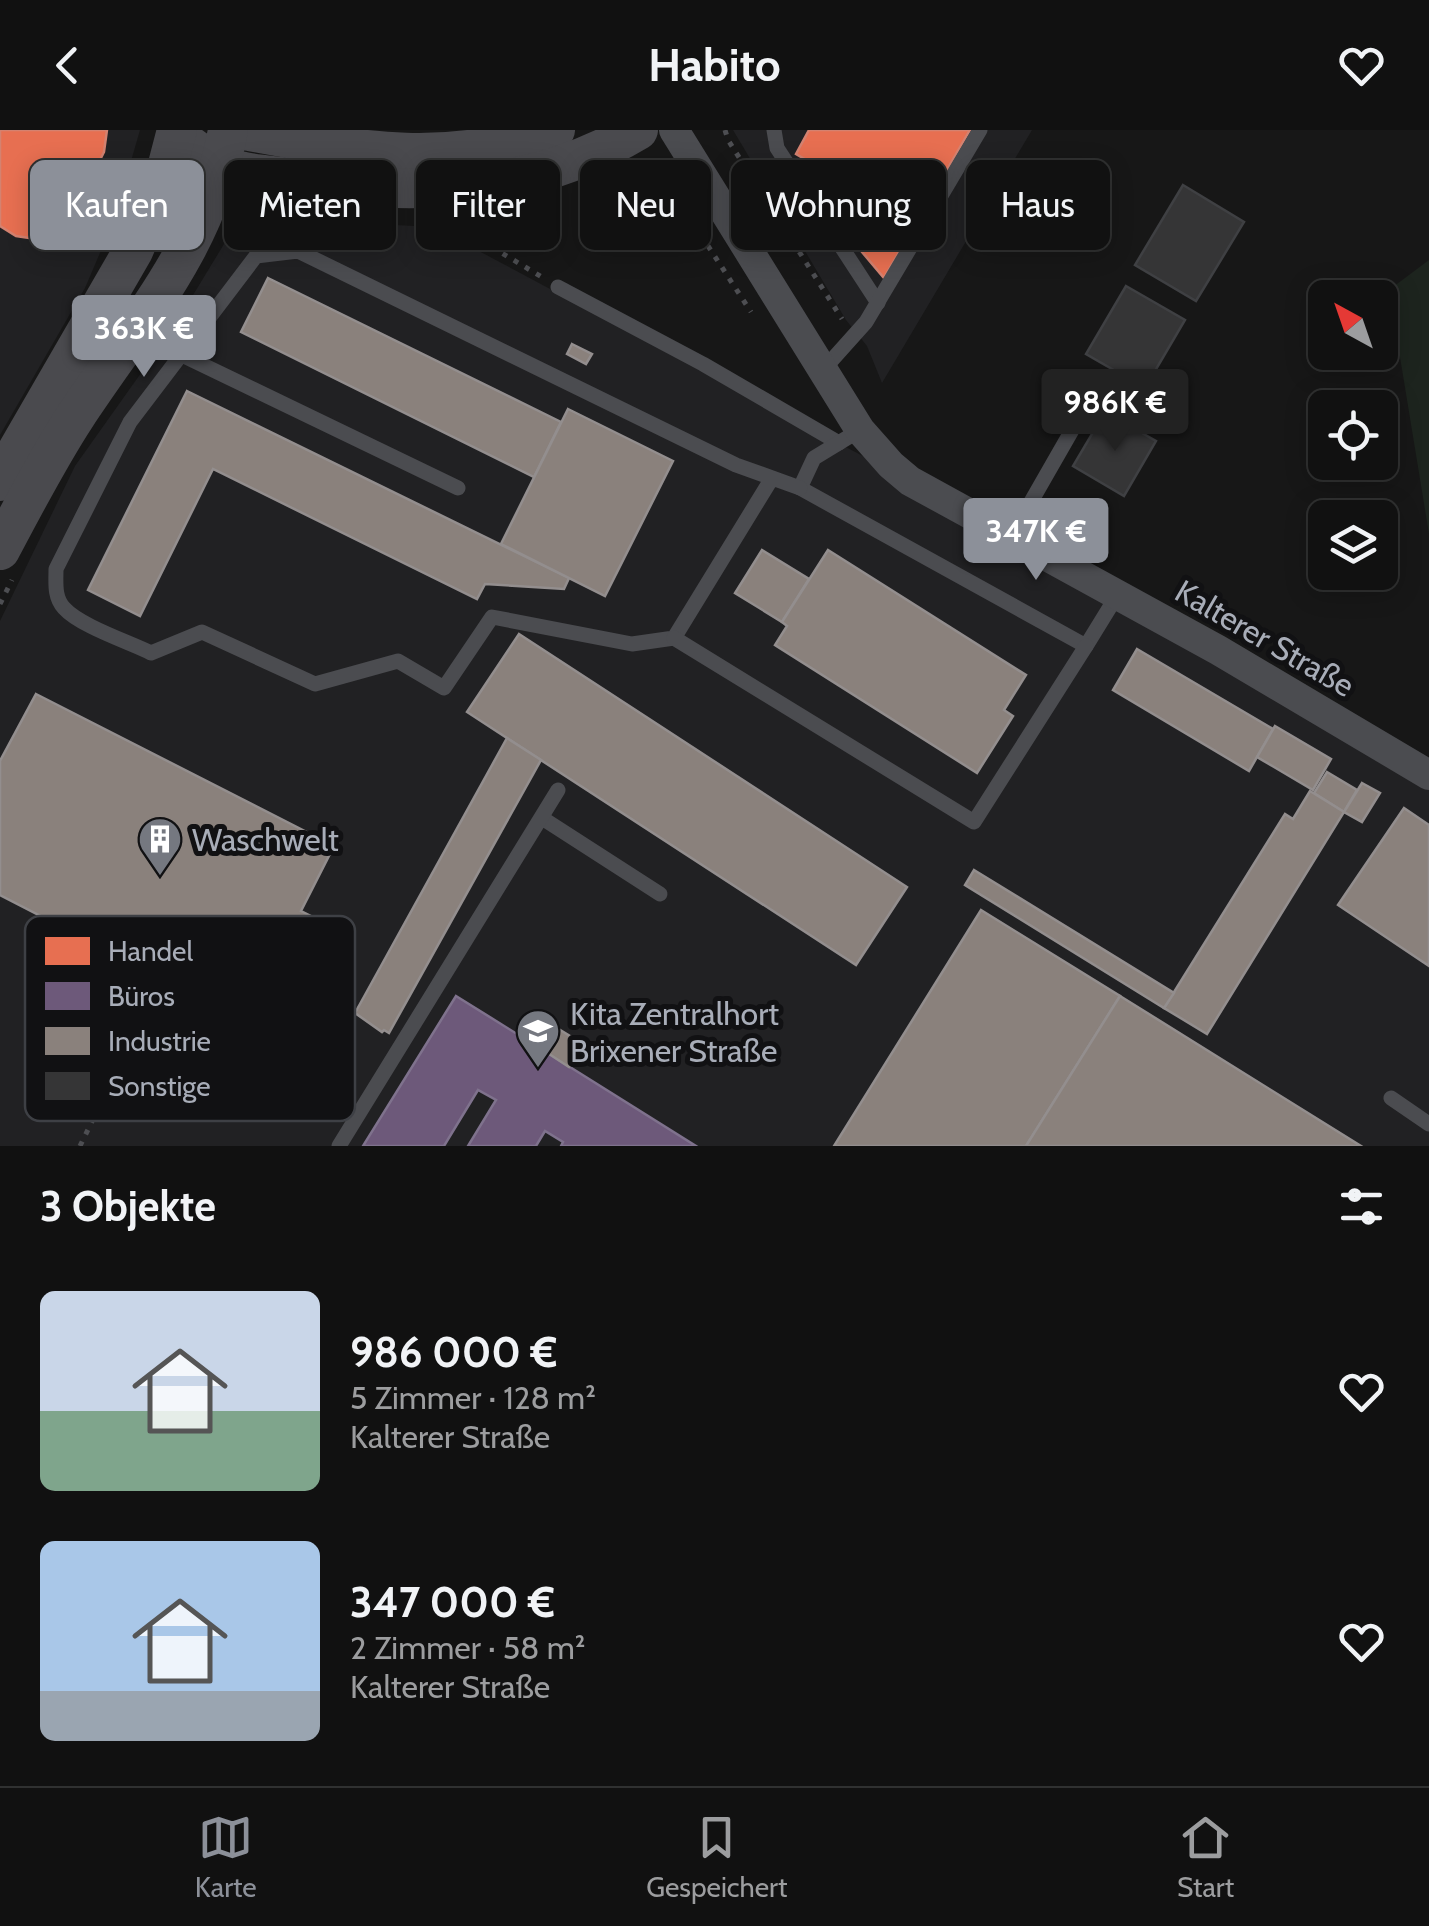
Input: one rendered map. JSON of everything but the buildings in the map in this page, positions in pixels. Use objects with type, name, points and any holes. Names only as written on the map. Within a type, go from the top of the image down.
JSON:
[{"type":"main road","points":[[244,130],[342,149],[418,154],[486,148],[556,130]]},
{"type":"main road","points":[[203,138],[357,188],[445,190],[522,177],[593,153],[634,146]]},
{"type":"main road","points":[[0,550],[36,448],[164,180],[203,138]]},
{"type":"main road","points":[[0,481],[36,448],[155,302],[209,204],[203,138]]},
{"type":"main road","points":[[116,280],[155,302]]},
{"type":"street","name":"Kalterer Straße","points":[[674,130],[823,370],[849,436],[880,454],[910,481],[1118,594],[1429,775]]},
{"type":"lane","points":[[774,130],[777,148],[878,303]]},
{"type":"lane","points":[[823,370],[852,341],[878,303],[980,130]]},
{"type":"lane","points":[[1086,646],[800,488],[736,465],[298,251],[256,256],[130,422],[56,569],[56,592],[64,608],[152,653],[202,632],[316,684],[398,661],[444,688],[492,617],[632,644],[674,638],[974,822],[1086,646],[1118,594]]},
{"type":"lane","points":[[558,287],[849,436]]},
{"type":"lane","points":[[182,355],[458,488]]},
{"type":"lane","points":[[1012,536],[1091,396]]},
{"type":"lane","points":[[800,488],[814,458],[849,436]]},
{"type":"lane","points":[[674,638],[772,478]]},
{"type":"lane","points":[[355,1120],[558,790]]},
{"type":"lane","points":[[542,818],[660,894]]},
{"type":"lane","points":[[1392,1098],[1429,1124]]},
{"type":"lane","points":[[339,1146],[354,1121]]},
{"type":"path","points":[[725,130],[845,324]]},
{"type":"path","points":[[634,146],[644,166],[669,186],[751,312]]},
{"type":"path","points":[[497,250],[558,287]]},
{"type":"path","points":[[80,1146],[92,1121]]},
{"type":"shaded area","points":[[0,130],[140,130],[131,160],[30,160],[30,250],[101,250],[85,288],[0,435]]},
{"type":"shaded area","points":[[733,130],[1032,130],[1014,160],[966,160],[966,241],[882,383],[867,346],[846,320],[804,250],[946,250],[946,160],[751,160]]},
{"type":"shaded area","points":[[396,225],[416,226],[416,250],[477,250],[1035,548],[1429,779],[1429,1146],[0,1146],[0,621],[75,466],[173,328],[224,244],[224,250],[396,250]]},
{"type":"shaded area","points":[[1429,260],[1429,534],[1398,345],[1398,283]]},
{"type":"place","name":"Waschwelt","points":[[160,877]]},
{"type":"place","name":"Kita Zentralhort Brixener Straße","points":[[538,1069]]}]
